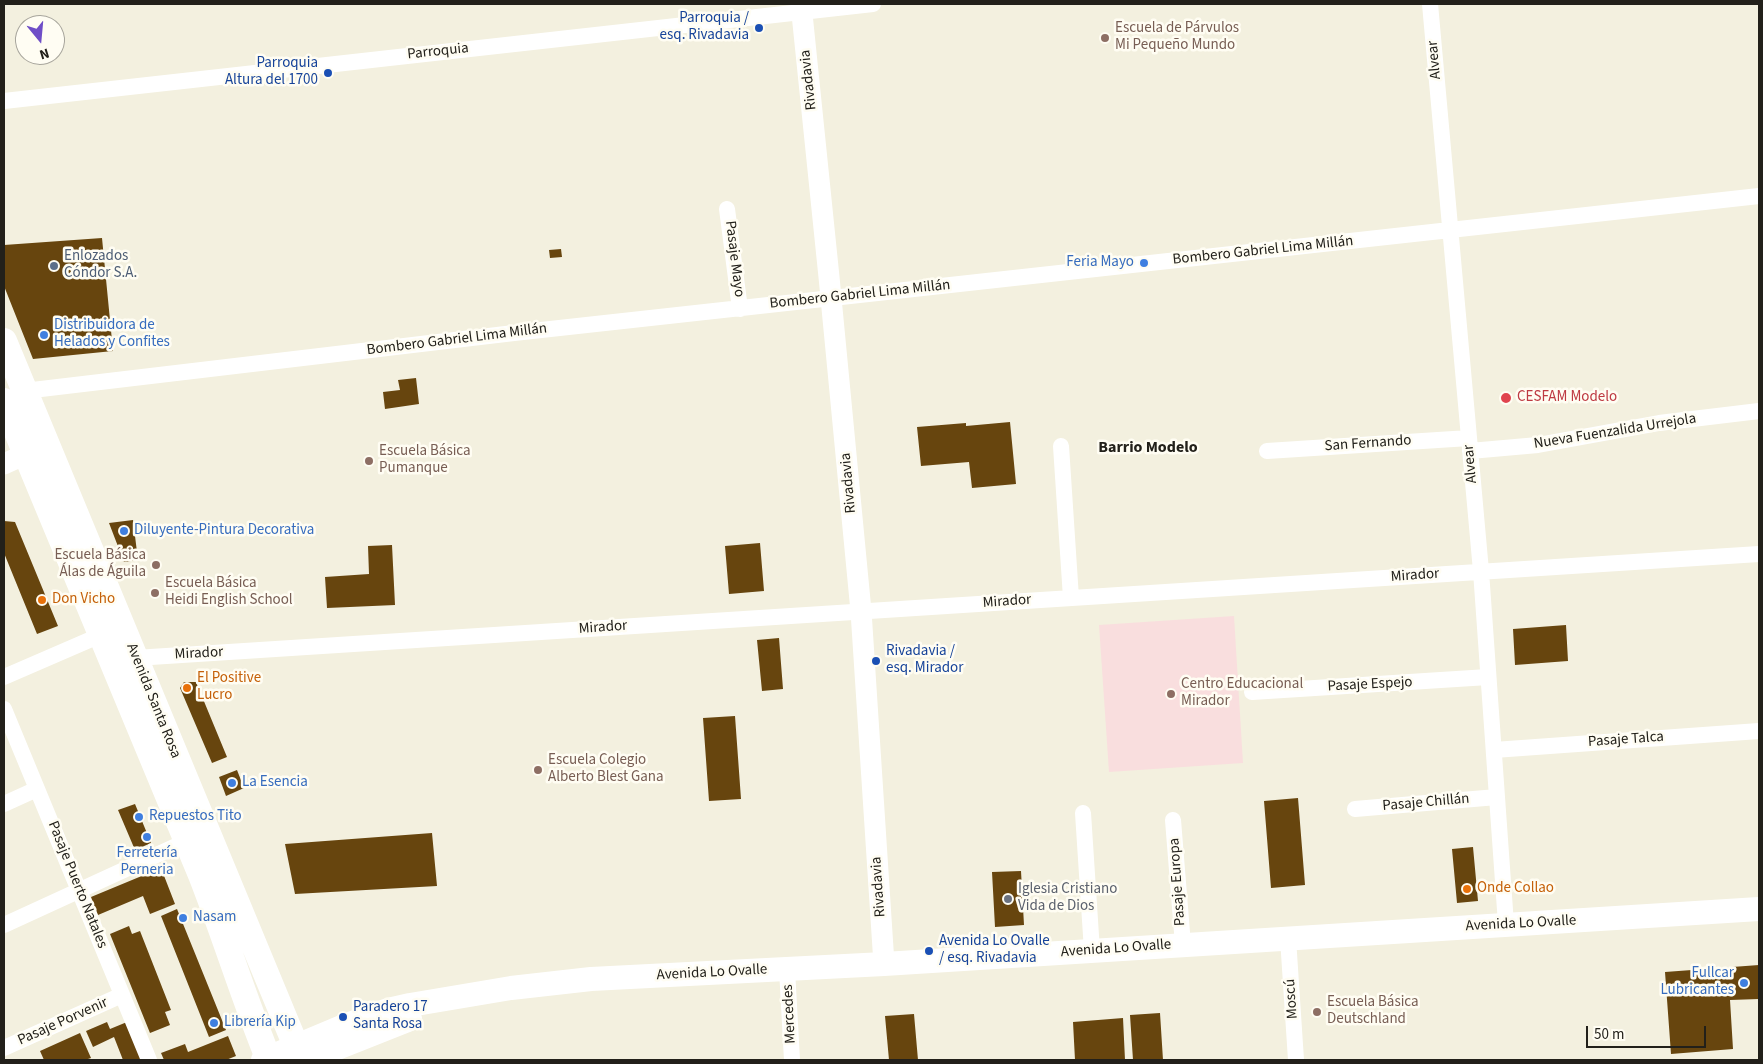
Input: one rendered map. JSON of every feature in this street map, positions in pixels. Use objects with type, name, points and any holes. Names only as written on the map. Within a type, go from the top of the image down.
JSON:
[{"type":"main road","name":"Avenida Santa Rosa","points":[[4,341],[14,396],[15,459],[101,635],[214,907],[267,1060]]},
{"type":"main road","name":"Avenida Santa Rosa","points":[[14,396],[135,658],[302,1055]]},
{"type":"main road","name":"Avenida Lo Ovalle","points":[[267,1060],[302,1055],[388,1010],[432,1000],[546,983],[884,964],[1759,909]]},
{"type":"street","name":"Parroquia","points":[[4,101],[802,8],[873,4]]},
{"type":"street","name":"Alvear","points":[[1430,4],[1481,571],[1506,924]]},
{"type":"street","name":"Rivadavia","points":[[802,8],[861,611],[884,964]]},
{"type":"street","name":"Bombero Gabriel Lima Millán","points":[[14,396],[514,333],[1759,196]]},
{"type":"street","name":"Pasaje Mayo","points":[[727,210],[740,309]]},
{"type":"street","name":"Nueva Fuenzalida Urrejola","points":[[1470,444],[1538,445],[1659,423],[1759,412]]},
{"type":"street","name":"San Fernando","points":[[1266,451],[1470,444]]},
{"type":"street","points":[[1061,446],[1071,598]]},
{"type":"street","name":"Mirador","points":[[135,658],[1759,554]]},
{"type":"street","points":[[4,677],[101,635]]},
{"type":"street","name":"Pasaje Espejo","points":[[1252,692],[1488,678]]},
{"type":"street","name":"Pasaje Puerto Natales","points":[[4,709],[149,1060]]},
{"type":"street","name":"Pasaje Talca","points":[[1494,750],[1759,731]]},
{"type":"street","points":[[4,804],[37,789]]},
{"type":"street","name":"Pasaje Chillán","points":[[1355,809],[1497,797]]},
{"type":"street","points":[[1083,813],[1092,951]]},
{"type":"street","name":"Pasaje Europa","points":[[1173,820],[1183,945]]},
{"type":"street","points":[[4,925],[187,841]]},
{"type":"street","name":"Moscú","points":[[1288,938],[1296,1060]]},
{"type":"street","name":"Mercedes","points":[[787,969],[792,1060]]},
{"type":"street","name":"Pasaje Porvenir","points":[[4,1048],[122,995]]},
{"type":"shaded area","name":"Centro Educacional Mirador","points":[[1234,616],[1243,763],[1109,772],[1099,625]]},
{"type":"building","name":"Enlozados Cóndor S.A.","points":[[102,238],[113,351],[33,359],[4,286],[4,245]]},
{"type":"building","points":[[561,249],[562,257],[550,258],[549,250]]},
{"type":"building","points":[[416,378],[419,404],[385,409],[383,392],[400,390],[398,380]]},
{"type":"building","points":[[1010,422],[1016,484],[972,488],[969,462],[921,466],[917,427],[966,423],[966,426]]},
{"type":"building","points":[[133,520],[138,560],[124,562],[109,523]]},
{"type":"building","points":[[4,521],[15,522],[58,626],[37,634],[4,553]]},
{"type":"building","points":[[760,543],[764,591],[729,594],[725,546]]},
{"type":"building","points":[[392,545],[395,605],[327,608],[325,577],[369,574],[368,546]]},
{"type":"building","points":[[1566,625],[1568,661],[1515,665],[1513,629]]},
{"type":"building","points":[[779,638],[783,689],[762,691],[757,640]]},
{"type":"building","points":[[184,682],[196,682],[227,757],[212,763],[180,688]]},
{"type":"building","points":[[735,716],[741,799],[709,801],[703,718]]},
{"type":"building","name":"La Esencia","points":[[237,770],[244,788],[226,796],[219,777]]},
{"type":"building","points":[[1298,798],[1305,885],[1271,888],[1264,801]]},
{"type":"building","points":[[135,804],[151,843],[135,850],[118,810]]},
{"type":"building","points":[[432,833],[437,886],[295,894],[285,844]]},
{"type":"building","points":[[1473,847],[1478,901],[1457,903],[1452,849]]},
{"type":"building","points":[[161,868],[175,904],[150,914],[143,896],[98,915],[91,897]]},
{"type":"building","name":"Iglesia Cristiano Vida de Dios","points":[[1021,871],[1024,925],[995,927],[992,872]]},
{"type":"building","points":[[177,909],[226,1030],[209,1037],[161,916]]},
{"type":"building","points":[[129,926],[132,934],[140,931],[171,1010],[165,1012],[170,1025],[150,1033],[110,934]]},
{"type":"building","points":[[1759,965],[1759,999],[1730,1000],[1733,1049],[1671,1054],[1665,972]]},
{"type":"building","points":[[1160,1013],[1163,1060],[1133,1060],[1130,1015]]},
{"type":"building","points":[[914,1014],[918,1060],[889,1060],[885,1016]]},
{"type":"building","points":[[1123,1018],[1125,1060],[1075,1060],[1073,1022]]},
{"type":"building","points":[[107,1022],[110,1029],[127,1022],[142,1060],[123,1060],[114,1037],[93,1047],[86,1031]]},
{"type":"building","points":[[80,1033],[91,1058],[85,1060],[44,1060],[40,1051]]},
{"type":"building","points":[[228,1036],[236,1056],[226,1060],[164,1060],[161,1053],[185,1044],[188,1052]]},
{"type":"place","name":"Parroquia / esq. Rivadavia","points":[[759,28]]},
{"type":"place","name":"Escuela de Párvulos Mi Pequeño Mundo","points":[[1105,38]]},
{"type":"place","name":"Parroquia Altura del 1700","points":[[328,73]]},
{"type":"place","name":"Feria Mayo","points":[[1144,263]]},
{"type":"place","name":"Enlozados Cóndor S.A.","points":[[54,266]]},
{"type":"place","name":"Distribuidora de Helados y Confites","points":[[44,335]]},
{"type":"place","name":"CESFAM Modelo","points":[[1506,398]]},
{"type":"place","name":"Escuela Básica Pumanque","points":[[369,461]]},
{"type":"place","name":"Diluyente-Pintura Decorativa","points":[[124,531]]},
{"type":"place","name":"Escuela Básica Álas de Águila","points":[[156,565]]},
{"type":"place","name":"Escuela Básica Heidi English School","points":[[155,593]]},
{"type":"place","name":"Don Vicho","points":[[42,600]]},
{"type":"place","name":"Rivadavia / esq. Mirador","points":[[876,661]]},
{"type":"place","name":"El Positive Lucro","points":[[187,688]]},
{"type":"place","name":"Centro Educacional Mirador","points":[[1171,694]]},
{"type":"place","name":"Escuela Colegio Alberto Blest Gana","points":[[538,770]]},
{"type":"place","name":"La Esencia","points":[[232,783]]},
{"type":"place","name":"Repuestos Tito","points":[[139,817]]},
{"type":"place","name":"Ferretería Perneria","points":[[147,837]]},
{"type":"place","name":"Onde Collao","points":[[1467,889]]},
{"type":"place","name":"Iglesia Cristiano Vida de Dios","points":[[1008,899]]},
{"type":"place","name":"Nasam","points":[[183,918]]},
{"type":"place","name":"Avenida Lo Ovalle / esq. Rivadavia","points":[[929,951]]},
{"type":"place","name":"Fullcar Lubricantes","points":[[1744,983]]},
{"type":"place","name":"Escuela Básica Deutschland","points":[[1317,1012]]},
{"type":"place","name":"Paradero 17 Santa Rosa","points":[[343,1017]]},
{"type":"place","name":"Librería Kip","points":[[214,1023]]},
{"type":"district","name":"Barrio Modelo","points":[[1148,448]]}]
